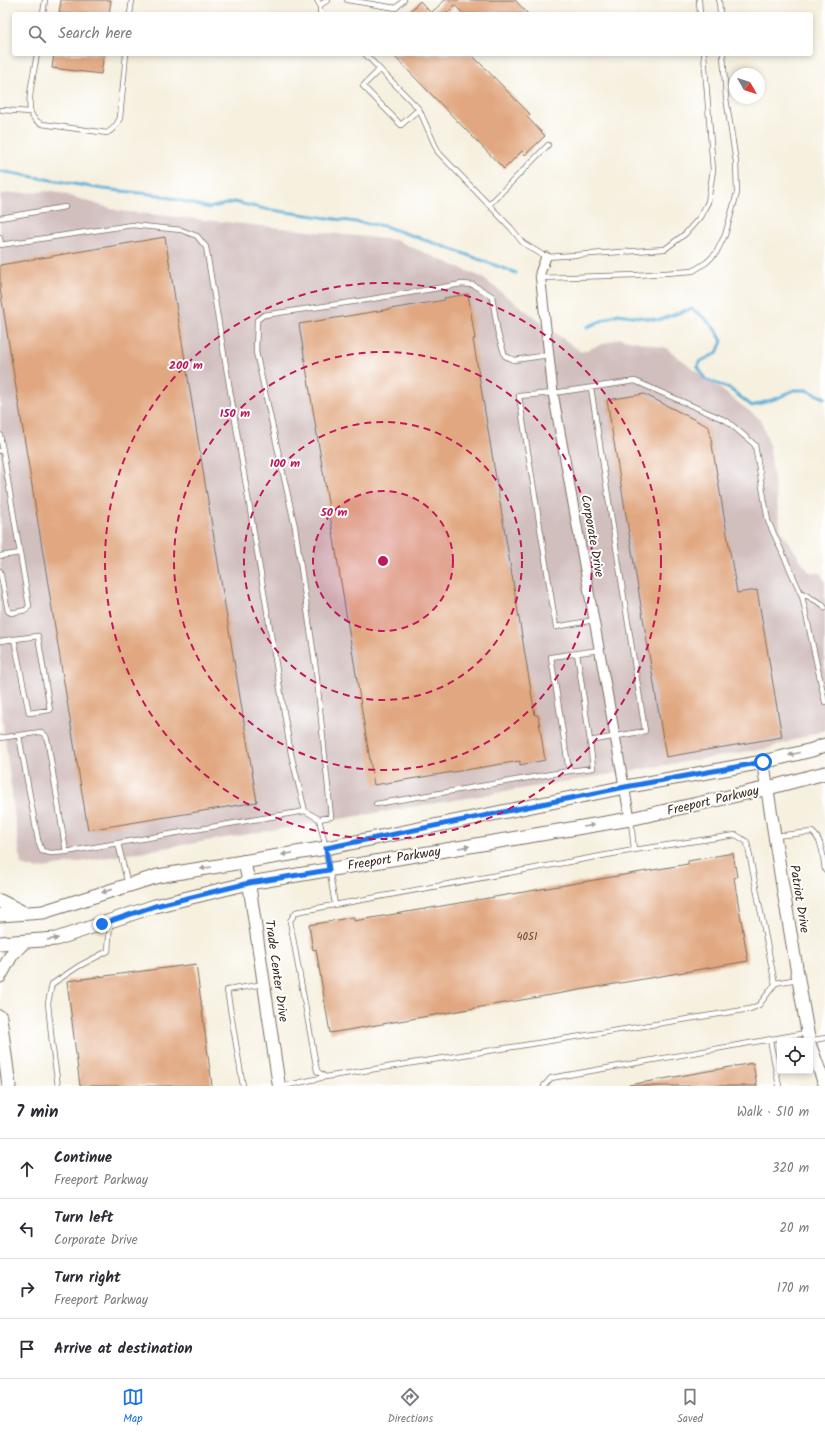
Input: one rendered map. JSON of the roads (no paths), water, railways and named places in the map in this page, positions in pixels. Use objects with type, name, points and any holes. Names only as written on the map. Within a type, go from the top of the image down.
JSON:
[{"type":"main road","name":"Freeport Parkway","points":[[0,915],[43,912],[158,876],[326,848],[625,787],[763,762],[812,750],[825,745]]},
{"type":"main road","name":"Freeport Parkway","points":[[0,943],[56,939],[155,906],[249,883],[630,819],[768,788],[825,773]]},
{"type":"main road","points":[[0,901],[24,913]]},
{"type":"main road","points":[[0,976],[12,954],[24,942]]},
{"type":"main road","points":[[0,1017],[8,1084]]},
{"type":"main road","points":[[0,1059],[8,1084]]},
{"type":"street","name":"Corporate Drive","points":[[546,257],[540,273],[540,278],[553,394],[630,819]]},
{"type":"street","name":"Patriot Drive","points":[[763,762],[809,1038]]},
{"type":"street","name":"Trade Center Drive","points":[[244,861],[249,883],[279,1086]]},
{"type":"street","name":"Patriot Drive","points":[[813,1049],[823,1072],[825,1085]]},
{"type":"lane","points":[[43,12],[45,0]]},
{"type":"lane","points":[[130,12],[132,0]]},
{"type":"lane","points":[[317,0],[320,5],[320,12]]},
{"type":"lane","points":[[320,5],[328,0]]},
{"type":"lane","points":[[347,0],[396,8],[404,0]]},
{"type":"lane","points":[[699,0],[700,12]]},
{"type":"lane","points":[[719,0],[720,12]]},
{"type":"lane","points":[[37,56],[30,102],[30,112],[34,119],[42,124],[108,133],[113,130],[120,118],[126,56]]},
{"type":"lane","points":[[367,56],[419,109],[438,152],[523,243],[546,257],[665,249],[685,234],[700,217],[708,202],[713,170],[704,56]]},
{"type":"lane","points":[[540,278],[637,275],[692,271],[707,262],[716,253],[725,235],[737,193],[736,162],[726,98],[723,56]]},
{"type":"lane","points":[[380,69],[363,86],[401,125],[419,109]]},
{"type":"lane","points":[[2,110],[30,112]]},
{"type":"lane","points":[[489,205],[548,145]]},
{"type":"lane","points":[[0,218],[65,207]]},
{"type":"lane","points":[[0,238],[1,245],[132,225],[181,230],[197,236],[206,247],[291,754],[305,811]]},
{"type":"lane","points":[[19,736],[38,840],[42,851],[51,853],[66,852],[305,811],[319,819],[331,817],[316,670],[295,527],[256,352],[258,320],[264,315],[462,284],[473,285],[492,296],[498,334],[505,356],[514,360],[549,355]]},
{"type":"lane","points":[[594,620],[556,627],[519,396],[553,394],[635,381],[727,421],[755,445],[768,521],[800,592],[825,702]]},
{"type":"lane","points":[[590,741],[646,731],[591,388]]},
{"type":"lane","points":[[0,435],[1,451],[29,606],[26,610],[11,613],[8,611],[0,571]]},
{"type":"lane","points":[[0,556],[20,553]]},
{"type":"lane","points":[[800,592],[822,604],[825,608]]},
{"type":"lane","points":[[0,641],[14,639],[38,636],[50,710],[29,713],[14,639]]},
{"type":"lane","points":[[569,771],[551,657],[600,650]]},
{"type":"lane","points":[[376,804],[593,768],[577,653]]},
{"type":"lane","points":[[0,738],[41,732],[46,736],[66,852]]},
{"type":"lane","points":[[319,819],[326,848],[335,905]]},
{"type":"lane","points":[[630,819],[634,850]]},
{"type":"lane","points":[[775,836],[812,832],[816,836],[821,847],[825,870]]},
{"type":"lane","points":[[325,1077],[317,1071],[290,921],[296,912],[634,850],[736,835],[747,842],[775,983]]},
{"type":"lane","points":[[118,843],[128,885]]},
{"type":"lane","points":[[58,1086],[48,1004],[52,984],[79,966],[108,951],[110,921]]},
{"type":"lane","points":[[284,1086],[325,1077],[750,1009],[759,1005],[775,983],[798,979]]},
{"type":"lane","points":[[243,1086],[227,990],[264,984]]},
{"type":"lane","points":[[813,1040],[825,1038]]},
{"type":"lane","points":[[770,1040],[778,1086]]},
{"type":"lane","points":[[544,1086],[551,1078],[777,1040]]},
{"type":"waterway","points":[[0,171],[103,189],[159,195],[209,208],[234,202],[265,209],[384,226],[516,273]]},
{"type":"waterway","points":[[587,327],[618,314],[659,320],[692,309],[710,323],[722,341],[717,353],[699,362],[698,367],[705,379],[730,389],[752,406],[778,398],[794,390],[806,390],[825,398]]}]
